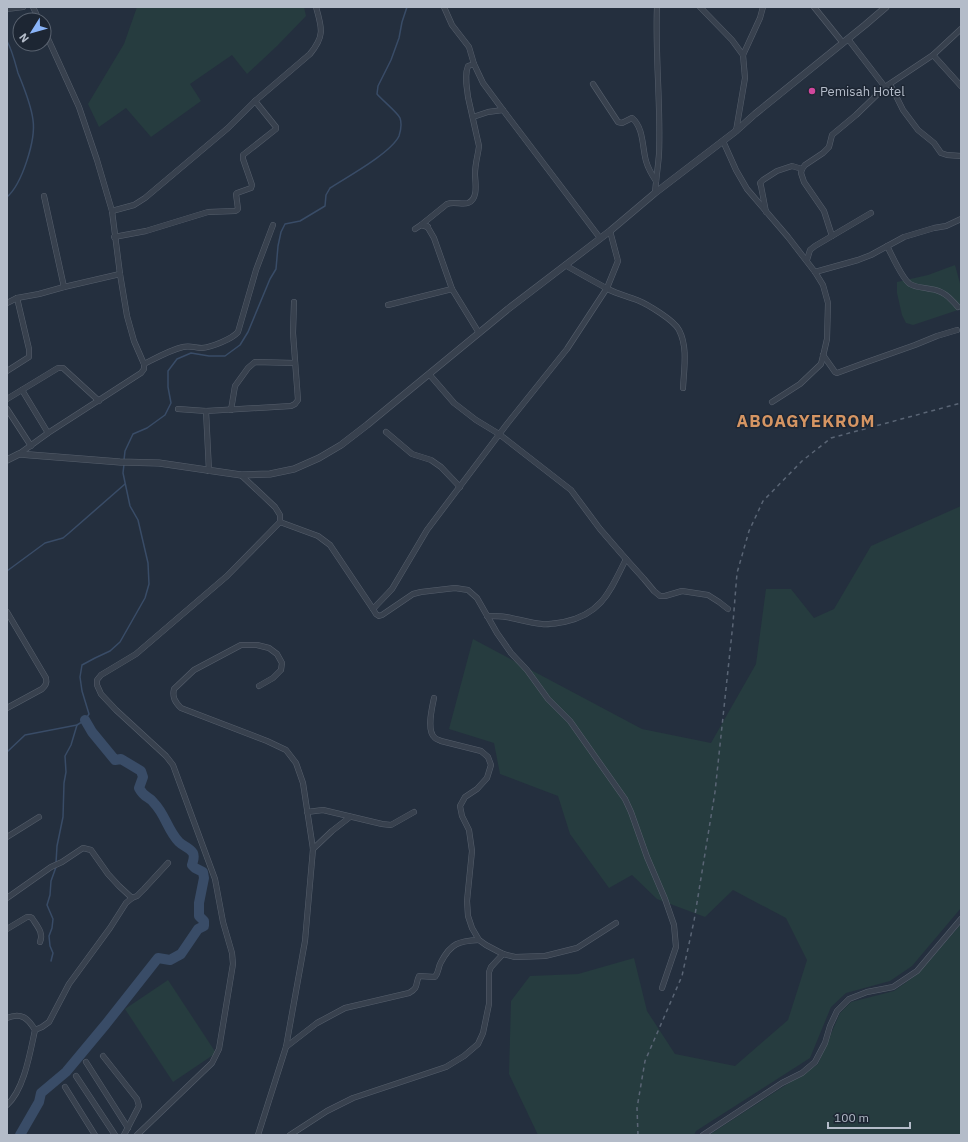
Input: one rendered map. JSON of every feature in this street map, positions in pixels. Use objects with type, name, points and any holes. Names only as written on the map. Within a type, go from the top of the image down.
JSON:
[{"type":"street","points":[[7,9],[23,7]]},
{"type":"street","points":[[112,211],[134,205],[145,198],[228,128],[255,101],[313,51],[322,29],[316,7]]},
{"type":"street","points":[[444,7],[452,24],[469,47],[474,64],[483,83],[600,238]]},
{"type":"street","points":[[655,193],[658,154],[656,7]]},
{"type":"street","points":[[700,7],[732,40],[742,55],[745,78],[736,131]]},
{"type":"street","points":[[742,55],[764,7]]},
{"type":"street","points":[[814,7],[842,44]]},
{"type":"street","points":[[19,454],[120,462],[159,463],[241,476],[270,474],[294,469],[319,458],[341,445],[367,425],[479,333],[610,231],[655,193],[723,142],[886,7]]},
{"type":"street","points":[[832,236],[824,211],[804,182],[801,173],[802,169],[805,165],[824,153],[829,147],[832,135],[888,85],[933,55],[961,29]]},
{"type":"street","points":[[848,39],[888,85],[918,130],[934,143],[941,153],[946,155],[961,156]]},
{"type":"street","points":[[7,460],[19,454],[48,433],[99,401],[141,373],[144,369],[144,364],[134,341],[127,316],[114,237],[112,211],[79,107],[52,48]]},
{"type":"street","points":[[933,55],[961,86]]},
{"type":"street","points":[[415,229],[450,202],[468,203],[472,200],[475,193],[475,174],[479,146],[468,97],[466,74],[468,66],[474,64]]},
{"type":"street","points":[[593,84],[618,122],[622,123],[632,118],[635,121],[640,131],[648,169],[656,181]]},
{"type":"street","points":[[114,237],[146,231],[208,212],[237,210],[236,194],[249,190],[252,185],[243,158],[244,155],[276,129],[255,101]]},
{"type":"street","points":[[473,117],[488,112],[502,110]]},
{"type":"street","points":[[723,142],[747,189],[815,272],[823,285],[828,303],[827,338],[820,364],[800,384],[772,402]]},
{"type":"street","points":[[767,213],[760,183],[762,180],[777,171],[792,166],[802,169]]},
{"type":"street","points":[[44,196],[64,286]]},
{"type":"street","points":[[806,260],[810,250],[815,246],[871,213]]},
{"type":"street","points":[[815,272],[858,260],[904,236],[946,226],[961,219]]},
{"type":"street","points":[[426,221],[434,238],[452,289],[479,333]]},
{"type":"street","points":[[144,364],[184,346],[203,348],[219,343],[234,336],[238,332],[256,270],[273,225]]},
{"type":"street","points":[[421,225],[428,227]]},
{"type":"street","points":[[373,609],[392,589],[427,530],[567,348],[607,288],[618,261],[610,231]]},
{"type":"street","points":[[887,246],[908,282],[920,288],[930,288],[941,291],[958,307]]},
{"type":"street","points":[[565,265],[619,294],[638,301],[674,323],[679,329],[683,340],[683,388]]},
{"type":"street","points":[[7,303],[16,298],[39,294],[64,286],[120,274]]},
{"type":"street","points":[[388,305],[452,289]]},
{"type":"street","points":[[7,371],[29,357],[29,349],[16,298]]},
{"type":"street","points":[[178,409],[206,411],[231,410],[291,406],[295,404],[298,400],[293,333],[294,302]]},
{"type":"street","points":[[823,355],[837,373],[957,330]]},
{"type":"street","points":[[231,410],[235,386],[255,362],[295,363]]},
{"type":"street","points":[[7,399],[60,367],[63,368],[99,401]]},
{"type":"street","points":[[429,374],[454,403],[476,420],[500,434],[571,490],[600,529],[660,596],[682,592],[708,595],[728,609]]},
{"type":"street","points":[[22,390],[48,433]]},
{"type":"street","points":[[7,409],[30,446]]},
{"type":"street","points":[[206,411],[209,471]]},
{"type":"street","points":[[386,432],[412,454],[431,460],[441,467],[460,487]]},
{"type":"street","points":[[137,1135],[212,1062],[219,1048],[233,964],[232,953],[223,922],[215,879],[173,765],[166,756],[116,710],[101,694],[97,685],[97,680],[101,675],[136,654],[221,581],[280,522],[280,515],[275,507],[241,476]]},
{"type":"street","points":[[280,522],[318,536],[330,545],[376,614],[379,616],[413,594],[421,592],[455,588],[468,590],[477,598],[497,633],[511,653],[528,670],[548,699],[570,721],[625,799],[674,925],[676,947],[662,988]]},
{"type":"street","points":[[487,616],[505,617],[544,624],[581,617],[601,604],[626,559]]},
{"type":"street","points":[[7,612],[46,678],[47,683],[42,689],[7,708]]},
{"type":"street","points":[[258,1135],[286,1047],[305,941],[313,849],[303,783],[296,763],[286,750],[267,741],[181,708],[175,702],[172,693],[174,689],[194,670],[241,645],[257,645],[269,648],[277,654],[282,663],[281,670],[273,678],[259,686]]},
{"type":"street","points":[[434,698],[430,726],[434,738],[481,750],[488,757],[491,765],[487,778],[477,790],[465,797],[460,806],[462,816],[469,830],[472,851],[467,901],[468,916],[472,928],[480,940],[503,954],[515,957],[545,956],[578,948],[616,923]]},
{"type":"street","points":[[307,812],[323,810],[391,825],[414,812]]},
{"type":"street","points":[[7,838],[39,817]]},
{"type":"street","points":[[313,849],[350,817]]},
{"type":"street","points":[[7,898],[51,866],[62,862],[84,848],[91,850],[108,874],[132,898]]},
{"type":"street","points":[[35,1030],[49,1022],[69,984],[110,928],[126,903],[137,896],[168,863]]},
{"type":"street","points":[[7,929],[27,917],[30,917],[41,933],[40,942]]},
{"type":"street","points":[[702,1135],[782,1083],[802,1073],[815,1062],[825,1042],[837,1011],[849,999],[867,992],[892,987],[917,971],[961,919]]},
{"type":"street","points":[[286,1047],[317,1023],[345,1008],[414,991],[419,976],[435,977],[437,975],[440,963],[447,952],[454,945],[464,940],[480,940]]},
{"type":"street","points":[[290,1135],[327,1111],[353,1098],[446,1067],[464,1056],[478,1044],[483,1033],[489,1004],[489,972],[491,967],[503,954]]},
{"type":"street","points":[[7,1018],[15,1015],[23,1017],[35,1030],[21,1084],[16,1095],[7,1106]]},
{"type":"street","points":[[103,1056],[139,1103],[139,1106],[124,1135]]},
{"type":"street","points":[[86,1062],[128,1128]]},
{"type":"street","points":[[76,1076],[115,1135]]},
{"type":"street","points":[[65,1087],[95,1135]]},
{"type":"green space","points":[[137,7],[304,7],[306,16],[247,74],[232,55],[190,84],[201,101],[151,137],[126,108],[99,127],[88,104],[124,44]]},
{"type":"green space","points":[[955,265],[961,287],[961,309],[913,325],[906,323],[902,315],[897,293],[897,282],[928,275]]},
{"type":"green space","points":[[961,506],[961,908],[912,966],[890,981],[846,993],[831,1007],[810,1058],[696,1131],[694,1135],[538,1135],[509,1074],[511,1001],[530,976],[578,974],[634,958],[647,1011],[675,1054],[735,1066],[788,1020],[807,960],[786,918],[733,890],[705,917],[657,899],[632,875],[609,888],[570,834],[558,796],[500,774],[494,743],[449,729],[473,639],[642,729],[711,743],[756,664],[766,589],[791,589],[814,618],[834,609],[871,546]]},
{"type":"green space","points":[[961,924],[961,1135],[709,1135],[818,1064],[840,1013],[851,1002],[894,991],[919,973]]},
{"type":"green space","points":[[168,980],[216,1053],[173,1082],[125,1009]]},
{"type":"waterway","points":[[124,460],[125,451],[133,434],[147,428],[165,415],[171,403],[168,387],[168,371],[177,359],[191,353],[209,356],[225,356],[240,345],[248,332],[270,279],[276,269],[278,246],[281,232],[285,224],[300,221],[325,206],[326,195],[330,188],[378,157],[387,150],[399,136],[401,127],[400,118],[377,94],[378,86],[391,60],[399,38],[407,7]]},
{"type":"waterway","points":[[7,41],[29,102],[33,120],[32,139],[27,161],[18,182],[13,191],[7,197]]},
{"type":"waterway","points":[[7,752],[25,735],[77,725],[85,720],[89,714],[82,691],[80,677],[82,665],[110,651],[120,642],[145,598],[149,584],[148,563],[138,520],[130,506],[123,473],[124,464]]},
{"type":"waterway","points":[[7,571],[45,543],[63,538],[125,484]]},
{"type":"waterway","points":[[20,1135],[39,1102],[41,1093],[66,1072],[158,958],[170,960],[181,954],[198,929],[204,926],[204,921],[199,916],[199,903],[204,878],[203,872],[192,865],[194,858],[193,853],[175,838],[158,807],[139,788],[143,777],[141,771],[121,759],[115,760],[92,732],[85,720]]},
{"type":"waterway","points":[[56,863],[57,846],[63,817],[64,783],[66,772],[65,756],[71,745],[77,725]]},
{"type":"waterway","points":[[51,961],[53,953],[50,946],[49,936],[53,919],[47,905],[50,895],[51,881],[56,867]]},
{"type":"railway","points":[[638,1135],[637,1108],[645,1061],[682,976],[694,921],[715,792],[737,573],[749,531],[763,501],[802,461],[831,438],[961,403]]},
{"type":"place","name":"Pemisah Hotel","points":[[812,91]]},
{"type":"district","name":"ABOAGYEKROM","points":[[806,421]]}]
